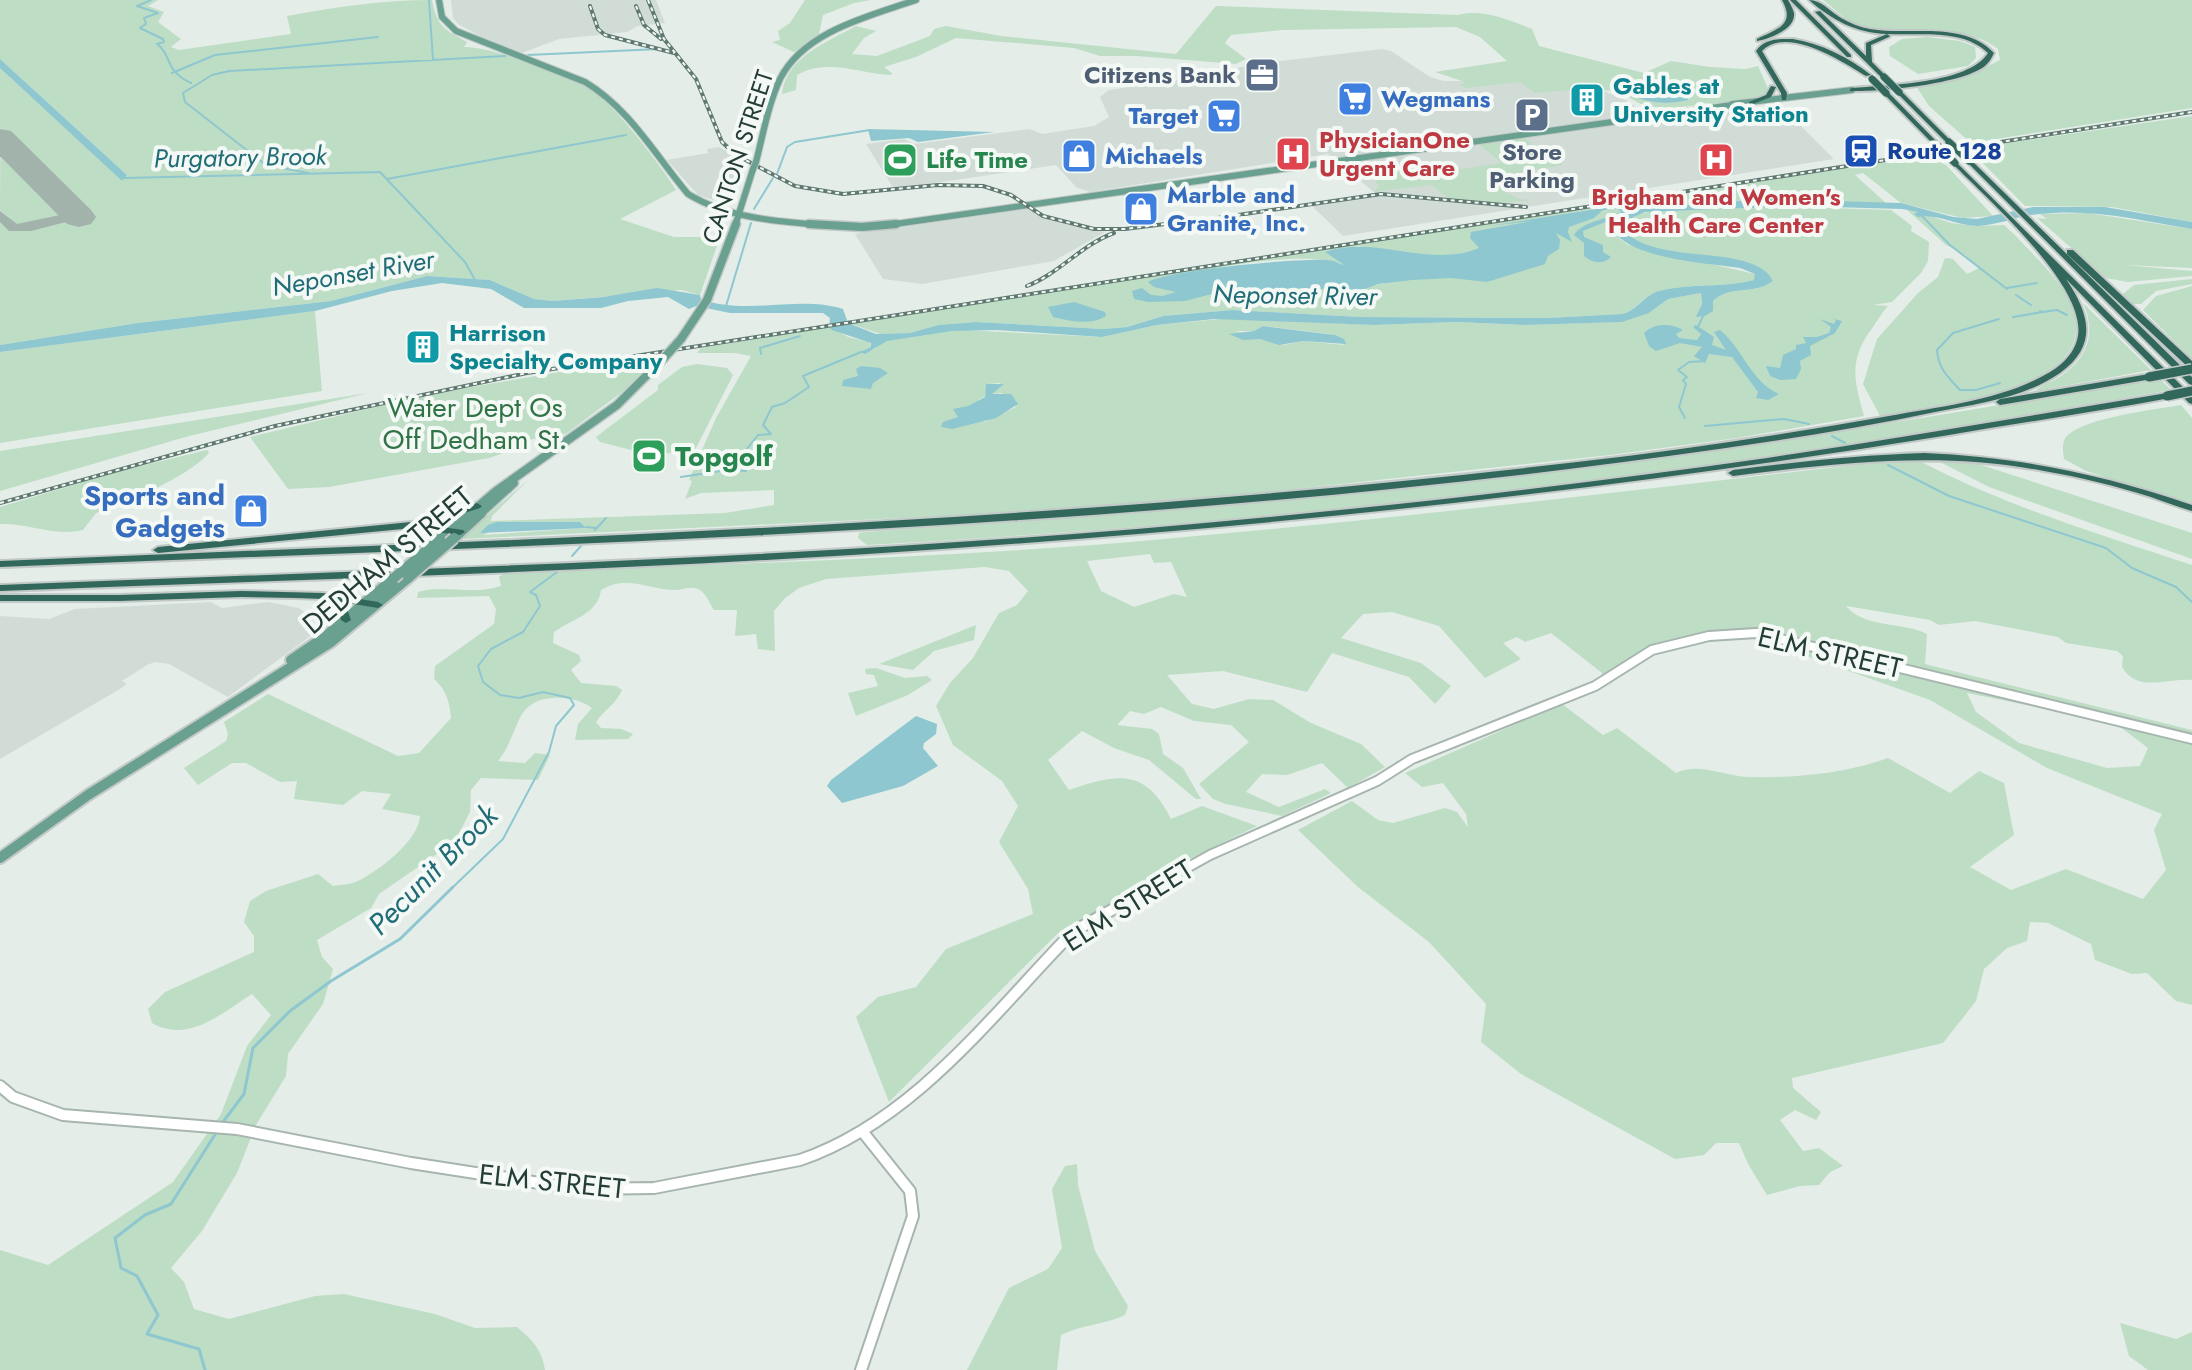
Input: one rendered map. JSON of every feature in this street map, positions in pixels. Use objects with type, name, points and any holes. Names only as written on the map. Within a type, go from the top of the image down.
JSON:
[{"type":"highway","points":[[1784,99],[1773,87],[1752,49],[1756,42],[1781,29],[1790,20],[1791,11],[1785,0]]},
{"type":"highway","points":[[1793,0],[2192,401]]},
{"type":"highway","points":[[1806,0],[2192,382]]},
{"type":"highway","points":[[1812,0],[1856,28],[1886,34],[1967,38],[1988,48],[1991,57],[1980,68],[1965,74],[1852,90]]},
{"type":"highway","points":[[1872,65],[1866,49],[1870,42],[1882,37],[1914,34]]},
{"type":"highway","points":[[1784,99],[1784,93],[1759,51],[1768,43],[1792,41],[1819,45],[1870,77]]},
{"type":"highway","points":[[1751,103],[1770,95],[1773,87]]},
{"type":"highway","points":[[2028,220],[2050,234],[2100,278],[2192,368]]},
{"type":"highway","points":[[0,564],[833,528],[1120,510],[1555,467],[1708,447],[1907,414],[2023,389],[2056,373],[2072,359],[2082,339],[2082,318],[2077,304],[2044,252]]},
{"type":"highway","points":[[1907,414],[1953,410],[2192,368]]},
{"type":"highway","points":[[0,588],[974,544],[1458,500],[1776,459],[2192,391]]},
{"type":"highway","points":[[1458,500],[1498,499],[1864,459],[1932,456],[1993,460],[2067,472],[2131,487],[2192,508]]},
{"type":"highway","points":[[53,562],[431,522],[477,506]]},
{"type":"highway","points":[[299,537],[454,533]]},
{"type":"highway","points":[[268,593],[329,599],[341,606],[346,620]]},
{"type":"highway","points":[[0,598],[117,599],[310,593],[372,603]]},
{"type":"main road","points":[[439,0],[442,17],[456,31],[601,91],[689,194],[711,205],[820,227],[868,227],[1852,90]]},
{"type":"main road","name":"CANTON STREET","points":[[706,304],[744,198],[780,80],[798,57],[822,39],[916,0]]},
{"type":"main road","points":[[711,205],[731,204],[744,198]]},
{"type":"main road","points":[[734,228],[752,219],[775,219]]},
{"type":"main road","name":"DEDHAM STREET","points":[[0,858],[72,805],[331,642],[394,578],[440,539],[454,533],[477,506],[622,400],[681,339],[706,304]]},
{"type":"main road","name":"DEDHAM STREET","points":[[241,697],[408,578],[517,479]]},
{"type":"street","name":"ELM STREET","points":[[0,1086],[25,1102],[63,1115],[237,1129],[411,1163],[601,1191],[654,1188],[787,1163],[823,1152],[862,1131],[903,1103],[1066,939],[1083,926],[1210,855],[1377,781],[1412,759],[1595,686],[1642,655],[1671,644],[1728,633],[1756,633],[2192,739]]},
{"type":"street","points":[[861,1370],[910,1228],[914,1203],[910,1191],[862,1131]]},
{"type":"shaded area","points":[[451,0],[656,0],[665,23],[638,26],[627,32],[559,39],[522,53],[487,40],[458,24],[453,18]]},
{"type":"shaded area","points":[[1382,49],[1391,51],[1430,77],[1443,81],[1523,81],[1606,92],[1657,120],[1781,106],[1834,159],[1343,236],[1311,205],[1384,192],[1375,193],[1328,154],[1090,192],[1076,187],[1056,165],[894,189],[866,144],[904,139],[914,144],[1030,129],[1042,134],[1094,126],[1109,117],[1100,97],[1109,90],[1202,76],[1255,64]]},
{"type":"shaded area","points":[[0,68],[149,206],[19,242],[0,235]]},
{"type":"shaded area","points":[[719,147],[742,160],[738,172],[743,175],[733,200],[724,203],[698,195],[667,160],[708,153],[707,149]]},
{"type":"shaded area","points":[[1027,209],[1068,225],[1105,232],[1054,261],[922,284],[883,279],[855,234]]},
{"type":"shaded area","points":[[211,602],[222,608],[268,602],[299,608],[307,614],[304,625],[316,632],[228,697],[169,664],[155,662],[147,665],[122,681],[127,684],[120,689],[0,759],[0,616],[49,619],[75,609]]},
{"type":"green space","points":[[0,0],[158,0],[148,6],[164,12],[158,22],[181,39],[171,47],[179,50],[291,34],[287,16],[395,1],[432,0],[439,22],[467,42],[464,47],[495,52],[557,73],[591,90],[621,117],[676,190],[620,219],[674,237],[720,237],[700,295],[681,290],[553,301],[534,299],[490,280],[427,276],[331,301],[138,323],[0,345],[0,221],[9,227],[30,230],[87,214],[0,127],[0,68],[122,181],[127,175],[0,59]]},
{"type":"green space","points":[[805,0],[871,0],[823,15],[818,39],[794,52],[772,42],[780,40],[778,31],[790,23]]},
{"type":"green space","points":[[1823,0],[2192,0],[2192,108],[1971,143],[1929,106],[1916,86],[1969,76],[2000,60],[1998,49],[1965,34],[1893,31],[1858,25]]},
{"type":"green space","points":[[1216,6],[1486,14],[1532,29],[1539,46],[1644,73],[1671,61],[1710,67],[1746,69],[1758,66],[1770,93],[1757,99],[1661,109],[1612,91],[1588,92],[1583,89],[1535,93],[1520,82],[1465,88],[1460,85],[1465,82],[1435,72],[1507,61],[1480,37],[1456,27],[1282,30],[1231,35],[1225,43],[1246,59],[1236,64],[1100,56],[1074,48],[956,38],[916,57],[884,67],[893,74],[819,68],[797,75],[796,90],[782,94],[785,81],[800,60],[856,26],[876,31],[864,38],[852,54],[877,56],[930,36],[934,29],[946,26],[1001,36],[1176,54]]},
{"type":"green space","points":[[1927,37],[1960,41],[1975,47],[1976,58],[1968,66],[1918,74],[1890,56],[1889,47],[1902,39]]},
{"type":"green space","points":[[2192,116],[2192,222],[2112,207],[2025,206],[1978,158],[1985,153],[1984,149],[1995,145]]},
{"type":"green space","points":[[1522,137],[1563,165],[1522,172],[1504,182],[1502,190],[1519,199],[1531,200],[1499,203],[1451,200],[1431,185],[1373,192],[1379,187],[1374,180],[1388,178],[1389,171],[1446,163],[1454,170],[1502,163],[1478,144]]},
{"type":"green space","points":[[1,155],[7,156],[62,212],[61,216],[30,226],[14,224],[0,209]]},
{"type":"green space","points":[[1940,159],[1993,216],[1963,218],[1901,203],[1863,173],[1855,175],[1887,204],[1768,199],[1625,209],[1609,207],[1578,212],[1581,221],[1606,210],[1623,211],[1611,218],[1610,223],[1628,245],[1755,274],[1755,280],[1659,291],[1622,314],[1548,318],[1360,317],[1233,310],[1163,316],[1126,327],[1103,329],[976,322],[938,325],[910,333],[881,334],[848,323],[1901,160]],"holes":[[[1359,246],[1417,258],[1386,283],[1374,285],[1197,272],[1292,259],[1344,265],[1326,252]]]},
{"type":"green space","points":[[1770,206],[1891,210],[1912,226],[1911,231],[1929,242],[1928,261],[1921,273],[1892,302],[1873,305],[1888,306],[1865,339],[1857,360],[1856,381],[1864,416],[1737,438],[1610,455],[1239,495],[1008,513],[460,539],[528,480],[492,516],[491,521],[725,513],[774,505],[774,490],[701,493],[685,499],[692,481],[689,480],[716,418],[751,356],[697,353],[701,348],[829,326],[848,337],[870,342],[871,347],[860,352],[875,349],[884,338],[940,329],[1102,337],[1157,325],[1231,318],[1374,325],[1617,322],[1649,313],[1668,299],[1701,293],[1702,304],[1698,316],[1703,317],[1713,309],[1713,301],[1720,296],[1758,288],[1773,281],[1756,269],[1736,262],[1655,248],[1638,241],[1624,230],[1624,221],[1652,211]],"holes":[[[1263,326],[1330,334],[1344,345],[1304,341],[1284,345],[1236,331],[1254,331]],[[1001,383],[992,394],[1002,393],[1016,407],[984,422],[978,400],[985,396],[987,384]],[[503,522],[580,522],[586,528],[484,535]]]},
{"type":"green space","points":[[1906,209],[1918,212],[1922,217],[1927,215],[1951,223],[2004,225],[2015,235],[2057,281],[2070,302],[2074,313],[2075,340],[2061,361],[2036,378],[2004,391],[1969,401],[1880,416],[1863,384],[1877,339],[1918,293],[1938,277],[1945,258],[1953,259],[1967,274],[1979,268],[1965,255],[1946,245]]},
{"type":"green space","points":[[2088,213],[2192,229],[2192,268],[2124,265],[2192,271],[2192,276],[2128,282],[2106,278],[2037,218],[2047,219],[2040,214]]},
{"type":"green space","points":[[2192,279],[2192,284],[2156,291],[2141,304],[2133,304],[2123,294],[2134,285]]},
{"type":"green space","points":[[2192,286],[2192,359],[2143,310],[2156,296]]},
{"type":"green space","points":[[2083,303],[2151,370],[2036,391],[2075,365],[2086,347],[2089,326]]},
{"type":"green space","points":[[315,311],[322,391],[0,443],[0,352]]},
{"type":"green space","name":"Water Dept Os Off Dedham St.","points":[[649,357],[654,360],[622,392],[567,433],[533,439],[489,458],[329,487],[288,489],[250,437],[430,394]]},
{"type":"green space","points":[[697,364],[727,368],[733,375],[693,454],[639,452],[600,442],[596,437],[658,390],[658,385],[682,367]]},
{"type":"green space","points":[[2159,378],[2171,390],[1839,447],[1621,477],[1191,523],[867,545],[858,538],[859,533],[865,532],[1247,503],[1533,474],[1761,443]]},
{"type":"green space","points":[[368,393],[189,436],[0,491],[0,451]]},
{"type":"green space","points":[[2181,405],[2192,418],[2192,505],[2086,471],[2064,459],[2064,440],[2090,423]]},
{"type":"green space","points":[[207,450],[209,453],[200,461],[173,479],[123,504],[96,513],[83,530],[62,532],[0,524],[0,507],[120,471]]},
{"type":"green space","points":[[1914,458],[2016,504],[2192,565],[2192,680],[2136,680],[2122,667],[2123,656],[2117,651],[2066,643],[2058,637],[1975,621],[1939,625],[1930,620],[1846,606],[1873,622],[1927,634],[1925,664],[2192,730],[2192,1005],[2176,1001],[2147,973],[2132,974],[2095,960],[2091,944],[2048,923],[2030,922],[2027,941],[2007,948],[1984,969],[1976,1001],[1943,1043],[1792,1078],[1793,1088],[1821,1112],[1816,1120],[1795,1110],[1780,1120],[1803,1151],[1819,1148],[1843,1166],[1830,1172],[1819,1185],[1800,1186],[1767,1195],[1739,1143],[1716,1143],[1704,1155],[1675,1159],[1521,1074],[1481,1042],[1486,1004],[1429,942],[1358,887],[1298,830],[1352,801],[1378,820],[1393,823],[1445,808],[1457,812],[1468,827],[1466,814],[1443,783],[1422,787],[1405,773],[1562,704],[1603,735],[1617,728],[1676,773],[1693,769],[1748,777],[1802,776],[1854,768],[1888,758],[1950,793],[1979,771],[2004,783],[2014,835],[1970,867],[2011,890],[2066,869],[2143,899],[2166,870],[2154,830],[2162,814],[2047,768],[1930,700],[1734,630],[1674,639],[1627,659],[1602,680],[1602,673],[1551,633],[1525,642],[1517,637],[1503,643],[1521,659],[1485,678],[1439,626],[1392,612],[1363,614],[1341,638],[1421,663],[1451,686],[1435,704],[1409,677],[1332,653],[1307,692],[1223,671],[1167,675],[1192,704],[1214,709],[1249,699],[1273,700],[1311,723],[1361,744],[1385,767],[1348,788],[1322,763],[1287,775],[1262,774],[1246,792],[1279,807],[1325,789],[1331,793],[1282,816],[1213,799],[1199,784],[1249,742],[1231,725],[1194,721],[1161,707],[1144,714],[1130,711],[1117,725],[1152,729],[1159,734],[1163,754],[1183,768],[1201,799],[1196,799],[1149,760],[1114,748],[1082,731],[1048,760],[1069,790],[1102,780],[1128,779],[1151,790],[1171,819],[1202,806],[1257,826],[1185,861],[1056,935],[889,1102],[856,1017],[878,997],[916,987],[946,949],[1033,914],[1028,889],[999,842],[1018,806],[1002,781],[953,745],[936,706],[950,683],[973,658],[999,613],[1017,605],[1028,591],[1009,571],[985,567],[826,579],[799,588],[774,611],[775,651],[758,649],[756,634],[735,636],[737,610],[714,610],[700,590],[620,583],[601,590],[590,610],[554,632],[553,643],[579,655],[581,661],[571,670],[581,683],[616,686],[622,690],[596,722],[601,728],[621,729],[633,734],[628,739],[575,740],[578,724],[592,708],[577,701],[558,698],[532,704],[522,714],[498,761],[525,763],[535,753],[550,755],[538,780],[481,778],[471,790],[470,812],[447,847],[379,894],[371,908],[317,940],[322,957],[333,969],[323,1004],[288,1054],[286,1076],[256,1125],[237,1173],[202,1231],[171,1268],[184,1282],[194,1309],[229,1319],[315,1296],[344,1294],[435,1314],[475,1328],[517,1327],[536,1346],[545,1370],[0,1370],[0,1250],[48,1265],[173,1182],[221,1114],[247,1046],[271,1015],[252,994],[204,1024],[179,1030],[165,1029],[152,1023],[148,1009],[165,992],[254,952],[254,936],[244,922],[250,901],[266,891],[318,874],[333,886],[358,881],[397,853],[418,825],[420,816],[382,809],[391,794],[362,791],[343,805],[294,799],[297,781],[280,782],[246,763],[232,763],[198,785],[184,768],[226,741],[228,734],[224,722],[268,694],[398,756],[419,753],[451,718],[447,697],[434,679],[435,666],[494,624],[496,609],[489,596],[417,598],[418,592],[490,589],[501,586],[499,577],[503,574],[916,556],[1164,539]],"holes":[[[1150,554],[1154,563],[1171,562],[1187,597],[1174,594],[1134,607],[1101,591],[1087,561]],[[1967,693],[2115,723],[2148,748],[2140,766],[2107,768],[2019,743],[1976,712]]]},
{"type":"green space","points":[[1936,460],[1975,463],[2192,533],[2192,559],[1989,487]]},
{"type":"green space","points":[[976,625],[974,640],[934,651],[913,670],[879,664]]},
{"type":"green space","points":[[876,668],[905,678],[927,676],[932,680],[908,695],[856,716],[848,693],[878,686],[874,675],[866,674],[865,669]]},
{"type":"green space","points":[[1077,1164],[1078,1185],[1095,1251],[1128,1306],[1125,1315],[1061,1335],[1057,1370],[967,1370],[1009,1288],[1048,1269],[1062,1248],[1052,1189],[1065,1166]]},
{"type":"green space","points":[[2120,1323],[2176,1339],[2192,1332],[2192,1370],[2148,1370],[2129,1356]]},
{"type":"water","points":[[0,59],[127,175],[122,181],[0,68]]},
{"type":"water","points":[[1611,86],[1688,95],[1688,100],[1667,103],[1649,101]]},
{"type":"water","points":[[868,129],[994,132],[918,142],[909,138],[871,141]]},
{"type":"water","points":[[1768,199],[1901,203],[1953,217],[1977,219],[2033,207],[2105,207],[2192,222],[2192,229],[2078,213],[2031,215],[1978,226],[1918,217],[1914,214],[1918,212],[1903,209],[1795,206],[1645,212],[1624,221],[1624,230],[1639,241],[1658,248],[1746,262],[1762,269],[1773,281],[1758,288],[1720,296],[1713,301],[1713,311],[1705,316],[1696,317],[1702,304],[1701,293],[1668,299],[1649,313],[1622,322],[1374,325],[1214,319],[1157,325],[1102,337],[997,330],[952,331],[887,341],[865,354],[860,352],[871,347],[871,343],[832,330],[829,327],[830,318],[823,313],[730,313],[696,306],[689,309],[668,297],[628,301],[601,308],[524,308],[491,289],[442,283],[392,291],[315,311],[0,352],[0,345],[138,323],[331,301],[427,276],[490,280],[534,299],[553,301],[657,288],[700,295],[701,299],[736,306],[826,305],[843,309],[848,323],[876,334],[910,333],[938,325],[976,322],[1103,329],[1127,327],[1163,316],[1233,310],[1360,317],[1548,318],[1622,314],[1659,291],[1754,280],[1755,274],[1740,268],[1686,261],[1645,251],[1627,243],[1615,233],[1610,220],[1583,231],[1584,237],[1603,245],[1603,252],[1611,257],[1601,262],[1590,260],[1584,256],[1584,243],[1574,235],[1590,223],[1622,211],[1613,208],[1569,227],[1572,242],[1556,233],[1560,240],[1559,249],[1548,256],[1545,264],[1487,282],[1451,278],[1412,280],[1378,284],[1362,290],[1293,288],[1260,291],[1239,287],[1185,301],[1148,302],[1134,299],[1132,291],[1142,288],[1151,295],[1162,296],[1176,292],[1154,287],[1148,282],[1206,269],[1311,260],[1331,260],[1344,265],[1325,252],[1344,248],[1383,248],[1441,255],[1460,253],[1479,248],[1470,238],[1471,232],[1533,221],[1489,226],[1609,207],[1625,209]]},
{"type":"water","points":[[1074,302],[1105,312],[1106,316],[1087,322],[1073,321],[1053,317],[1048,307]]},
{"type":"water","points":[[1830,318],[1842,321],[1835,333],[1810,346],[1811,355],[1800,361],[1801,369],[1796,379],[1780,380],[1770,376],[1766,366],[1780,368],[1783,355],[1796,349],[1796,345],[1806,343],[1803,337],[1829,333],[1831,327],[1820,319],[1834,324],[1836,320]]},
{"type":"water","points":[[1668,325],[1683,330],[1676,334],[1679,338],[1697,340],[1701,334],[1693,327],[1696,325],[1714,337],[1712,345],[1726,350],[1714,332],[1720,330],[1761,382],[1779,394],[1768,400],[1756,398],[1758,392],[1732,357],[1709,354],[1705,363],[1694,356],[1702,347],[1680,343],[1656,351],[1649,346],[1644,333],[1653,327]]},
{"type":"water","points":[[1263,326],[1335,335],[1344,339],[1346,344],[1304,341],[1279,345],[1260,339],[1243,340],[1229,334],[1254,331]]},
{"type":"water","points":[[861,366],[880,368],[888,373],[873,383],[871,389],[842,386],[843,380],[858,376],[856,369]]},
{"type":"water","points":[[986,384],[1004,384],[992,394],[1011,394],[1018,404],[996,418],[952,429],[941,427],[943,422],[958,417],[953,409],[968,406],[985,397]]},
{"type":"water","points":[[496,522],[580,522],[586,528],[480,533]]},
{"type":"water","points":[[916,716],[937,724],[936,734],[924,743],[923,748],[938,766],[903,786],[842,803],[827,786],[831,780]]},
{"type":"waterway","points":[[151,0],[137,6],[158,13],[144,18],[146,24],[140,28],[163,39],[164,42],[157,44],[175,72]]},
{"type":"waterway","points":[[429,0],[433,60]]},
{"type":"waterway","points":[[175,72],[215,55],[378,37]]},
{"type":"waterway","points":[[528,55],[659,49]]},
{"type":"waterway","points":[[433,60],[505,56]]},
{"type":"waterway","points":[[308,173],[266,165],[185,102],[183,93],[212,75],[229,71],[433,60]]},
{"type":"waterway","points":[[175,72],[191,83]]},
{"type":"waterway","points":[[777,174],[787,147],[795,142],[870,130]]},
{"type":"waterway","points":[[387,179],[626,135]]},
{"type":"waterway","name":"Purgatory Brook","points":[[124,178],[380,172],[465,262],[474,278]]},
{"type":"waterway","points":[[754,209],[773,178]]},
{"type":"waterway","points":[[1921,215],[1950,245],[2007,289]]},
{"type":"waterway","points":[[726,306],[751,223]]},
{"type":"waterway","points":[[2007,288],[2037,283]]},
{"type":"waterway","points":[[2016,295],[2031,305]]},
{"type":"waterway","points":[[2043,312],[2057,310],[2067,315]]},
{"type":"waterway","points":[[2013,317],[2043,312]]},
{"type":"waterway","points":[[1698,327],[1703,316]]},
{"type":"waterway","points":[[1999,319],[1953,333],[1937,350],[1942,367],[1960,390],[1976,390],[2000,383]]},
{"type":"waterway","points":[[761,354],[760,348],[800,336]]},
{"type":"waterway","name":"Pecunit Brook","points":[[681,477],[727,470],[746,471],[746,450],[758,435],[771,434],[763,425],[772,407],[785,403],[809,387],[803,376],[861,352]]},
{"type":"waterway","points":[[1685,418],[1679,407],[1686,384],[1683,380],[1687,377],[1678,370],[1689,362],[1705,361]]},
{"type":"waterway","points":[[1705,426],[1784,419],[1809,424]]},
{"type":"waterway","points":[[1832,436],[1845,443]]},
{"type":"waterway","points":[[1888,465],[1949,496],[2106,548],[2132,568],[2176,587],[2192,602]]},
{"type":"waterway","name":"Pecunit Brook","points":[[595,530],[606,518]]},
{"type":"waterway","points":[[586,527],[596,528]]},
{"type":"waterway","name":"Pecunit Brook","points":[[572,556],[581,546]]},
{"type":"waterway","name":"Pecunit Brook","points":[[451,889],[503,839],[549,752],[556,726],[574,705],[570,698],[543,692],[519,698],[500,695],[483,682],[478,666],[491,649],[523,632],[540,606],[536,595],[530,592],[557,572]]},
{"type":"waterway","name":"Pecunit Brook","points":[[223,1122],[244,1094],[253,1048],[290,1011],[331,981],[400,939],[453,887]]},
{"type":"waterway","name":"Pecunit Brook","points":[[205,1370],[199,1349],[147,1334],[158,1315],[137,1276],[121,1268],[115,1238],[145,1215],[171,1204],[216,1133]]},
{"type":"taxiway","points":[[0,153],[17,155]]},
{"type":"taxiway","points":[[0,215],[14,228],[31,227],[65,218],[71,209]]},
{"type":"runway","points":[[0,138],[79,217]]},
{"type":"railway","points":[[648,0],[664,39],[696,79],[722,142],[736,155],[795,186],[843,194],[938,185],[983,186],[1011,195],[1043,216],[1094,229],[1125,229],[1206,219]]},
{"type":"railway","points":[[590,6],[598,29],[605,35],[674,53]]},
{"type":"railway","points":[[636,6],[644,25],[661,39]]},
{"type":"railway","points":[[0,503],[275,426],[527,373],[2192,112]]},
{"type":"railway","points":[[1197,221],[1381,194],[1526,207]]},
{"type":"railway","points":[[1027,286],[1114,233]]},
{"type":"place","name":"Citizens Bank","points":[[1262,75]]},
{"type":"place","name":"Wegmans","points":[[1355,99]]},
{"type":"place","name":"Gables at University Station","points":[[1587,100]]},
{"type":"place","name":"Store Parking","points":[[1532,115]]},
{"type":"place","name":"Target","points":[[1224,116]]},
{"type":"place","name":"Route 128","points":[[1861,151]]},
{"type":"place","name":"PhysicianOne Urgent Care","points":[[1293,154]]},
{"type":"place","name":"Michaels","points":[[1079,156]]},
{"type":"place","name":"Life Time","points":[[900,160]]},
{"type":"place","name":"Brigham and Women's Health Care Center","points":[[1716,160]]},
{"type":"place","name":"Marble and Granite, Inc.","points":[[1141,209]]},
{"type":"place","name":"Harrison Specialty Company","points":[[423,347]]},
{"type":"place","name":"Topgolf","points":[[649,456]]},
{"type":"place","name":"Sports and Gadgets","points":[[251,511]]},
{"type":"water label","name":"Neponset River","points":[[353,273]]},
{"type":"water label","name":"Neponset River","points":[[1295,295]]}]
